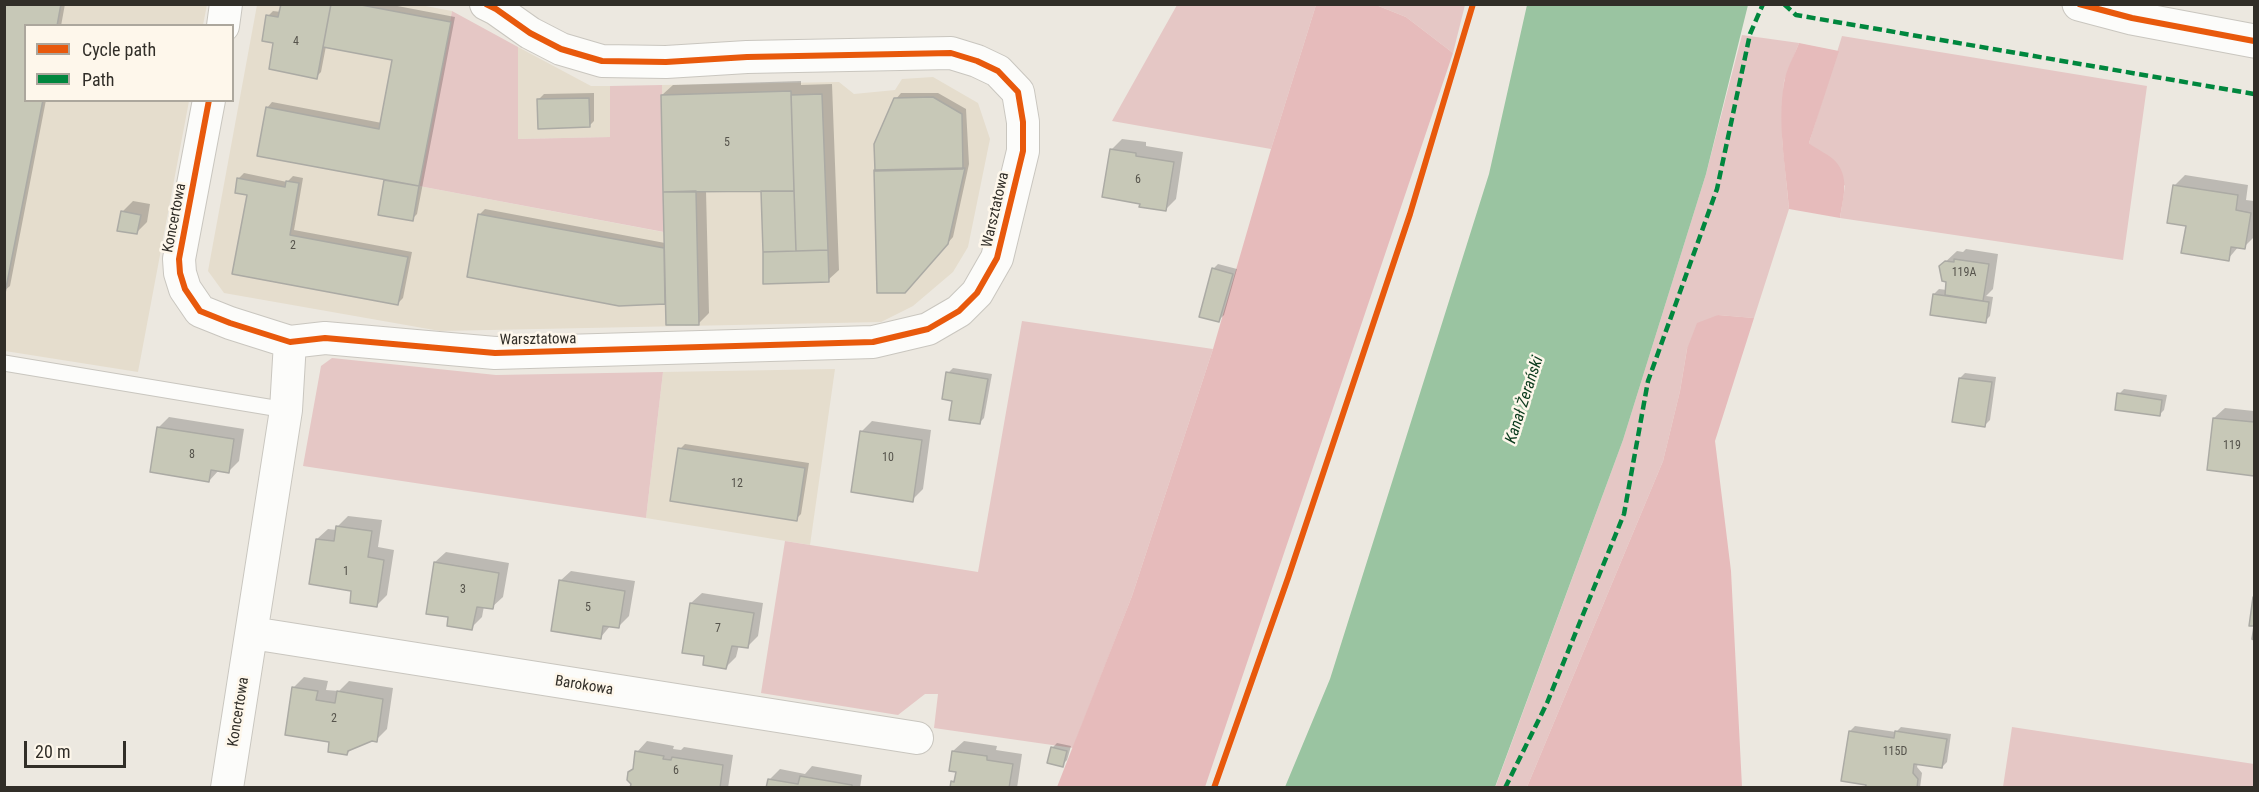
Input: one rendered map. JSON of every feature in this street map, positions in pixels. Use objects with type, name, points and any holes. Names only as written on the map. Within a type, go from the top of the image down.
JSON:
[{"type":"street","points":[[223,24],[226,4]]},
{"type":"street","name":"Warsztatowa","points":[[290,342],[325,338],[495,353],[873,342],[928,328],[959,311],[977,292],[998,258],[1023,151],[1023,122],[1018,92],[998,71],[977,61],[951,53],[747,57],[666,62],[602,61],[561,49],[530,33],[486,4]]},
{"type":"street","points":[[2079,4],[2132,18],[2254,41]]},
{"type":"street","name":"Koncertowa","points":[[209,102],[179,259],[185,289],[200,311],[290,342],[286,410],[227,788]]},
{"type":"street","name":"Barokowa","points":[[252,633],[917,738]]},
{"type":"lane","points":[[4,363],[286,410]]},
{"type":"shaded area","points":[[415,4],[452,11],[419,186],[663,232],[662,85],[839,82],[854,94],[895,90],[902,79],[933,77],[978,103],[990,139],[968,247],[953,272],[913,306],[881,322],[440,331],[224,293],[208,271],[257,5]]},
{"type":"shaded area","points":[[4,5],[207,5],[203,24],[24,24],[24,102],[189,102],[138,372],[5,351]]},
{"type":"shaded area","points":[[1177,5],[1316,5],[1271,149],[1112,121]]},
{"type":"shaded area","points":[[1316,5],[1376,5],[1406,17],[1453,53],[1205,787],[1057,787],[1132,596],[1213,349],[1271,149]]},
{"type":"shaded area","points":[[1376,5],[1465,5],[1453,53],[1406,17]]},
{"type":"shaded area","points":[[452,11],[518,47],[518,139],[610,137],[610,86],[662,85],[664,232],[419,186]]},
{"type":"shaded area","points":[[1742,35],[1799,43],[1784,81],[1782,114],[1789,209],[1754,318],[1718,315],[1687,349],[1680,391],[1663,461],[1527,787],[1495,788],[1623,440],[1706,174]]},
{"type":"shaded area","points":[[1842,36],[2147,86],[2123,260],[1840,218],[1845,186],[1809,143]]},
{"type":"shaded area","points":[[1799,43],[1839,51],[1809,143],[1833,159],[1842,172],[1844,195],[1840,218],[1789,209],[1781,115],[1786,73]]},
{"type":"shaded area","points":[[518,47],[591,86],[610,86],[610,137],[518,139]]},
{"type":"shaded area","points":[[1718,315],[1754,318],[1715,441],[1731,571],[1742,787],[1527,787],[1663,461],[1680,391],[1687,349],[1697,323]]},
{"type":"shaded area","points":[[1022,321],[1213,349],[1132,596],[1073,748],[934,728],[938,694],[925,694],[898,715],[761,693],[785,541],[978,572]]},
{"type":"shaded area","points":[[332,358],[496,375],[663,372],[646,518],[303,466],[321,366]]},
{"type":"shaded area","points":[[835,369],[810,545],[646,518],[663,372]]},
{"type":"shaded area","points":[[2012,727],[2254,764],[2254,787],[2003,787]]},
{"type":"water","name":"Kanał Żerański","points":[[1527,5],[1748,5],[1706,174],[1623,440],[1495,787],[1285,787],[1330,679],[1489,174]]},
{"type":"building","points":[[4,4],[61,4],[57,24],[24,24],[24,102],[43,102],[5,293]]},
{"type":"building","points":[[281,4],[331,4],[317,79],[269,69],[273,43],[262,41],[266,15],[278,17]]},
{"type":"building","points":[[331,4],[356,4],[451,22],[419,186],[257,156],[266,107],[379,129],[392,60],[323,47]]},
{"type":"building","points":[[791,91],[794,191],[663,192],[661,95]]},
{"type":"building","points":[[822,94],[828,250],[796,251],[791,95]]},
{"type":"building","points":[[933,97],[962,114],[963,169],[875,171],[874,144],[894,98]]},
{"type":"building","points":[[589,98],[590,127],[538,129],[537,99]]},
{"type":"building","points":[[1110,149],[1174,162],[1166,211],[1139,207],[1140,204],[1102,197]]},
{"type":"building","points":[[965,168],[948,244],[905,293],[877,293],[874,170]]},
{"type":"building","points":[[237,178],[285,187],[286,181],[299,183],[290,235],[408,257],[398,305],[232,274],[247,195],[235,193]]},
{"type":"building","points":[[384,180],[419,186],[413,221],[378,215]]},
{"type":"building","points":[[2173,185],[2238,195],[2236,210],[2251,213],[2245,249],[2231,247],[2229,261],[2181,253],[2186,226],[2167,223]]},
{"type":"building","points":[[696,191],[699,325],[666,325],[663,192]]},
{"type":"building","points":[[761,191],[794,191],[796,251],[763,252]]},
{"type":"building","points":[[121,211],[141,215],[137,234],[117,231]]},
{"type":"building","points":[[478,214],[664,248],[665,304],[619,306],[467,277]]},
{"type":"building","points":[[828,250],[829,282],[763,284],[763,252]]},
{"type":"building","points":[[1954,259],[1989,264],[1983,301],[1945,295],[1946,282],[1942,281],[1939,266],[1945,261],[1954,262]]},
{"type":"building","points":[[1212,268],[1233,274],[1219,322],[1199,317]]},
{"type":"building","points":[[1933,294],[1989,302],[1986,323],[1930,315]]},
{"type":"building","points":[[946,372],[988,379],[980,424],[949,420],[952,401],[942,399]]},
{"type":"building","points":[[1959,378],[1992,382],[1985,427],[1952,422]]},
{"type":"building","points":[[2117,393],[2162,400],[2160,416],[2115,410]]},
{"type":"building","points":[[2213,418],[2254,422],[2254,476],[2207,470]]},
{"type":"building","points":[[157,427],[234,439],[229,473],[211,470],[209,482],[150,472]]},
{"type":"building","points":[[860,431],[922,440],[913,502],[851,492]]},
{"type":"building","points":[[678,448],[805,468],[797,521],[670,501]]},
{"type":"building","points":[[336,526],[372,531],[368,557],[384,560],[377,607],[350,603],[351,591],[309,584],[316,539],[334,541]]},
{"type":"building","points":[[434,562],[499,573],[493,609],[477,607],[472,630],[447,626],[448,617],[426,614]]},
{"type":"building","points":[[559,580],[625,591],[619,628],[603,626],[601,639],[551,631]]},
{"type":"building","points":[[2253,597],[2254,626],[2249,626]]},
{"type":"building","points":[[690,603],[754,613],[748,648],[732,646],[726,669],[703,665],[704,656],[682,653]]},
{"type":"building","points":[[292,687],[318,691],[316,700],[335,703],[337,691],[383,699],[377,742],[372,741],[348,751],[347,755],[328,752],[329,742],[285,735]]},
{"type":"building","points":[[1849,731],[1894,738],[1895,731],[1947,739],[1942,768],[1914,764],[1913,773],[1918,779],[1917,788],[1865,788],[1866,785],[1841,781]]},
{"type":"building","points":[[1051,747],[1067,751],[1063,767],[1047,763]]},
{"type":"building","points":[[635,751],[664,756],[663,759],[671,760],[672,757],[723,765],[720,788],[630,788],[631,784],[627,780],[628,772],[633,769]]},
{"type":"building","points":[[952,751],[987,756],[987,760],[1013,764],[1009,788],[950,788],[956,772],[949,771]]},
{"type":"building","points":[[800,776],[852,785],[852,788],[766,788],[768,779],[798,784]]},
{"type":"marked path","points":[[1505,788],[1547,703],[1624,514],[1648,381],[1717,189],[1750,34],[1763,4]]},
{"type":"marked path","points":[[1784,4],[1796,15],[2254,94]]},
{"type":"cycle path","points":[[209,102],[179,259],[185,289],[200,311],[290,342],[325,338],[495,353],[873,342],[928,329],[959,311],[977,293],[997,258],[1023,151],[1023,122],[1018,92],[998,71],[977,61],[951,53],[747,57],[666,62],[602,61],[561,49],[530,33],[486,4]]},
{"type":"cycle path","points":[[1214,788],[1288,578],[1410,214],[1473,4]]},
{"type":"cycle path","points":[[2079,4],[2132,18],[2254,41]]}]
